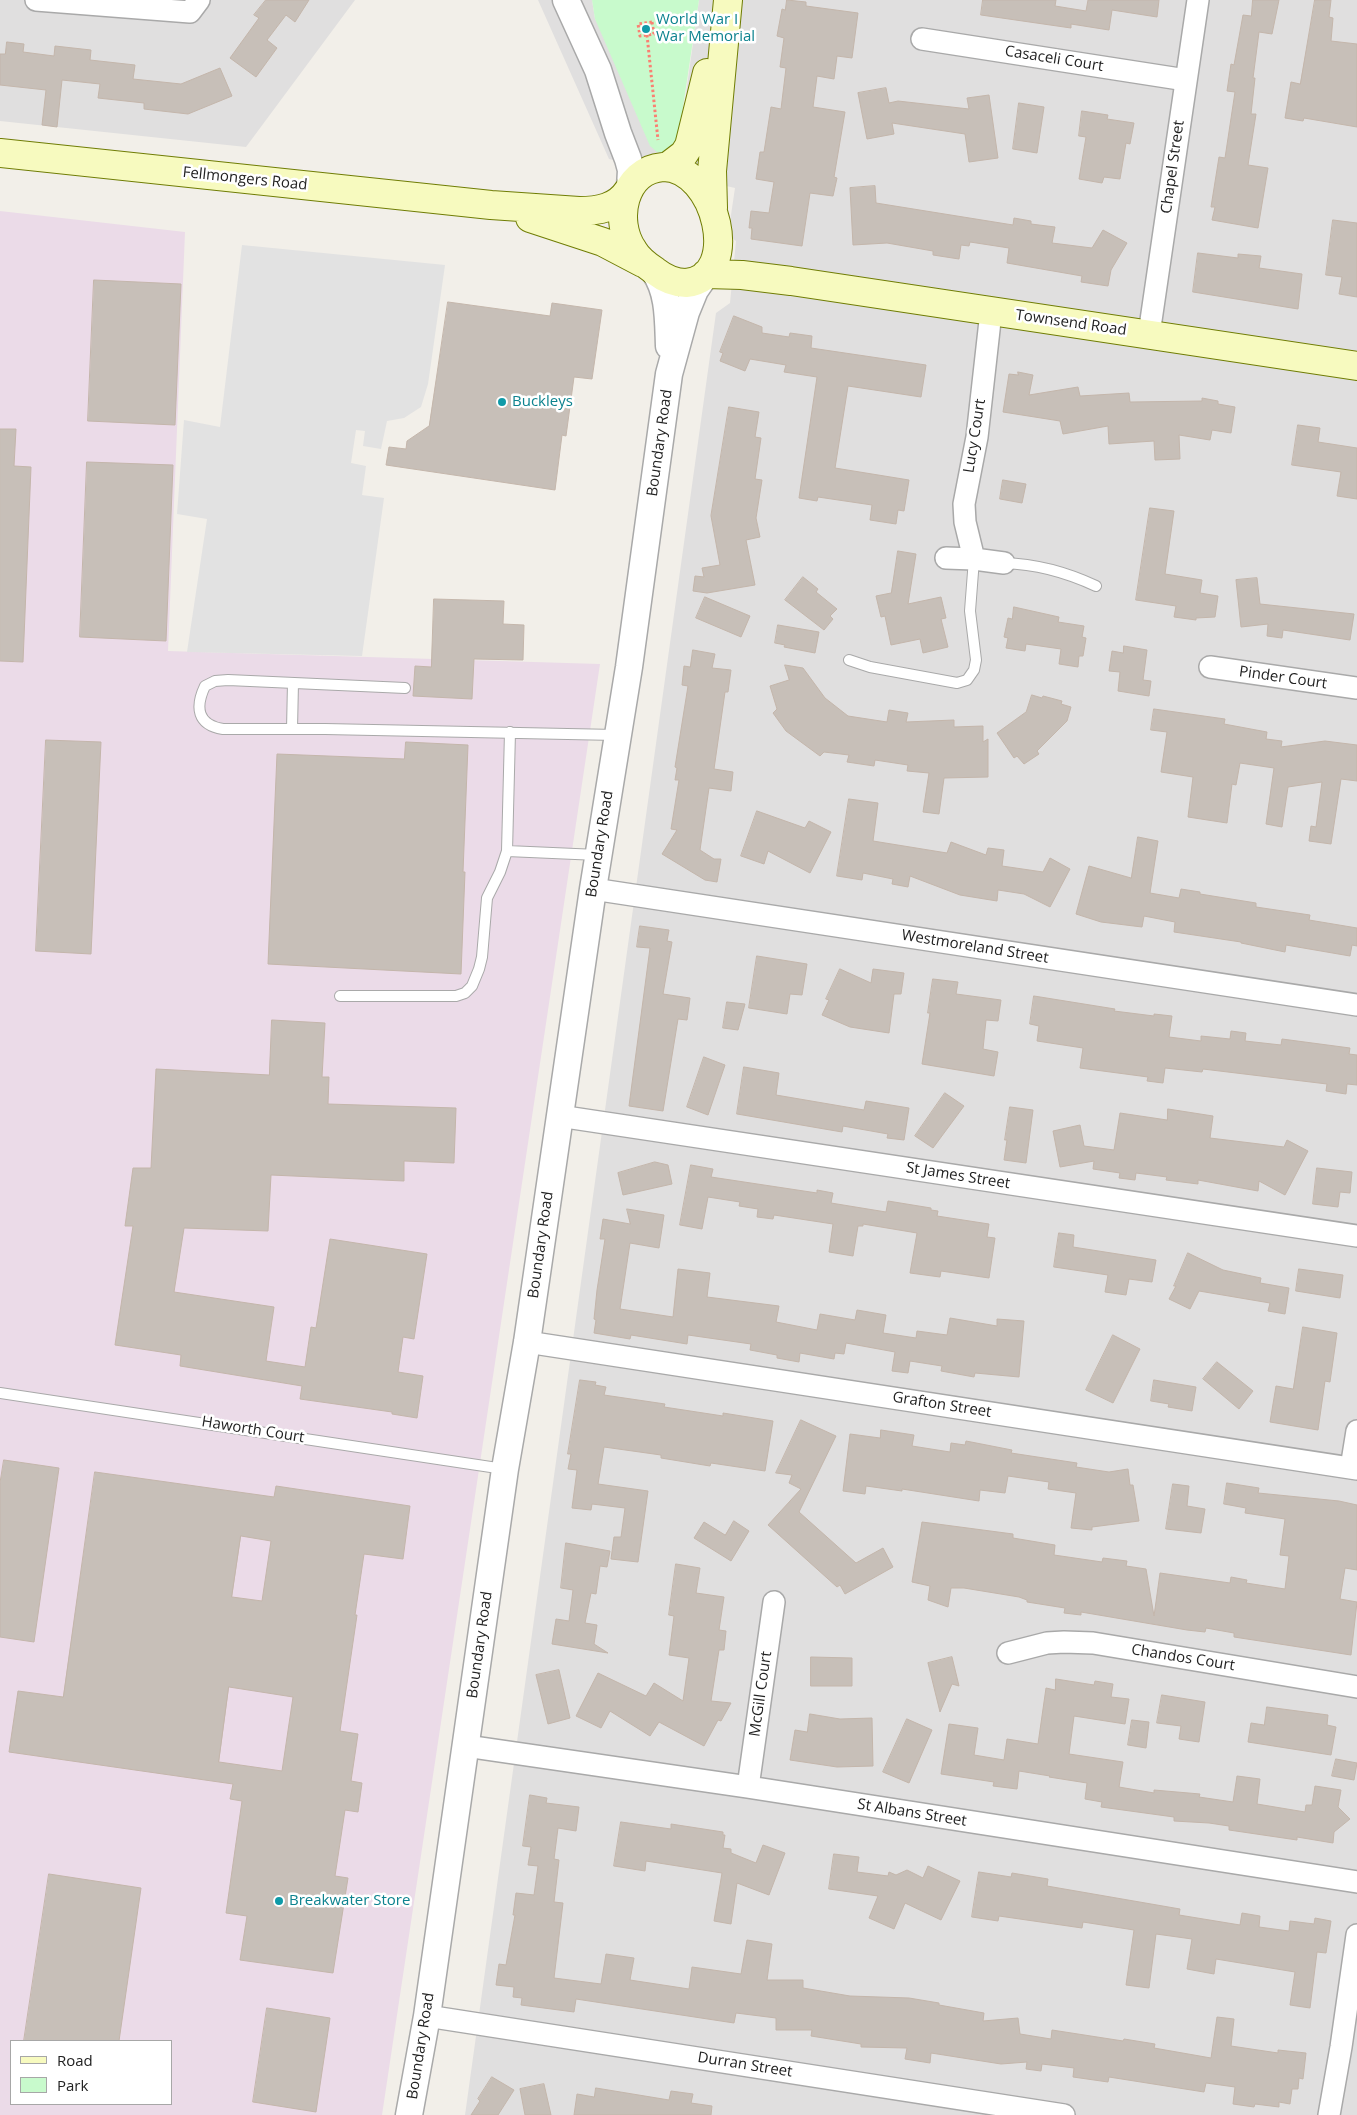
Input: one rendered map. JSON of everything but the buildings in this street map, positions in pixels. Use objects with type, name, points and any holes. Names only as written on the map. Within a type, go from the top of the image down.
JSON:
[{"type":"main road","points":[[665,167],[679,171],[697,183],[707,196],[714,219],[718,240],[713,266],[705,276],[695,281],[683,283],[666,279],[650,268],[632,250],[625,230],[623,208],[629,190],[641,176],[653,169],[665,167],[684,154],[691,142],[726,0]]},
{"type":"main road","points":[[714,219],[712,171],[726,0]]},
{"type":"main road","name":"Fellmongers Road","points":[[0,153],[491,205],[591,211],[612,206],[622,199],[629,190]]},
{"type":"main road","name":"Fellmongers Road","points":[[491,205],[590,237],[627,253],[650,268]]},
{"type":"main road","name":"Townsend Road","points":[[714,219],[724,246],[733,255],[760,270],[786,280]]},
{"type":"main road","name":"Townsend Road","points":[[705,276],[742,275],[786,280],[1357,366]]},
{"type":"street","points":[[36,0],[190,12],[199,0]]},
{"type":"street","points":[[566,0],[598,70],[648,156],[665,167]]},
{"type":"street","name":"Chapel Street","points":[[1149,334],[1198,0]]},
{"type":"street","name":"Casaceli Court","points":[[922,39],[1186,80]]},
{"type":"street","points":[[598,70],[630,164],[629,190]]},
{"type":"street","name":"Boundary Road","points":[[650,268],[662,285],[666,305],[669,374]]},
{"type":"street","name":"Boundary Road","points":[[410,2115],[427,2016],[505,1469],[526,1342],[592,889],[618,735],[669,374],[686,312],[695,290],[705,276]]},
{"type":"street","name":"Lucy Court","points":[[974,558],[965,522],[964,504],[978,430],[991,312]]},
{"type":"street","points":[[946,558],[974,558],[1004,563]]},
{"type":"street","name":"Pinder Court","points":[[1210,667],[1357,688]]},
{"type":"street","name":"Westmoreland Street","points":[[592,889],[1357,1005]]},
{"type":"street","name":"St James Street","points":[[559,1116],[1357,1236]]},
{"type":"street","name":"Grafton Street","points":[[526,1342],[1354,1468]]},
{"type":"street","points":[[1354,1468],[1357,1430]]},
{"type":"street","name":"McGill Court","points":[[748,1787],[774,1602]]},
{"type":"street","name":"Chandos Court","points":[[1008,1653],[1047,1643],[1092,1644],[1357,1687]]},
{"type":"street","name":"St Albans Street","points":[[466,1746],[748,1787],[1357,1882]]},
{"type":"street","points":[[1329,2115],[1349,2049],[1357,1935]]},
{"type":"street","name":"Durran Street","points":[[427,2016],[1064,2115]]},
{"type":"lane","name":"Lucy Court","points":[[848,660],[870,667],[960,684],[968,680],[974,670],[976,660],[970,611],[974,558]]},
{"type":"lane","points":[[1004,563],[1028,564],[1059,570],[1096,586]]},
{"type":"lane","points":[[405,688],[228,680],[205,686],[200,712],[203,721],[212,727],[618,735]]},
{"type":"lane","points":[[292,729],[293,683]]},
{"type":"lane","points":[[340,996],[456,996],[465,993],[472,986],[482,957],[487,898],[500,872],[507,851],[510,732]]},
{"type":"lane","points":[[507,851],[598,855]]},
{"type":"lane","name":"Haworth Court","points":[[0,1392],[505,1469]]},
{"type":"path","points":[[652,22],[654,34],[647,35],[640,36],[638,24],[652,22]]},
{"type":"path","points":[[647,35],[658,140]]},
{"type":"shaded area","points":[[0,0],[355,0],[246,147],[0,121]]},
{"type":"shaded area","points":[[538,0],[592,0],[595,19],[673,146],[679,134],[683,115],[699,0],[1357,0],[1357,2115],[465,2115],[716,313],[730,303],[736,241],[728,235],[735,188],[609,159]]},
{"type":"shaded area","points":[[0,211],[185,232],[168,651],[600,664],[382,2115],[0,2115]]},
{"type":"shaded area","points":[[242,245],[445,265],[428,384],[421,407],[404,418],[387,421],[381,449],[363,446],[365,431],[356,430],[351,463],[366,466],[362,495],[384,498],[362,656],[187,652],[207,519],[177,514],[184,420],[220,427]]},
{"type":"green space","points":[[592,0],[699,0],[679,134],[673,146],[663,152],[657,152],[650,146],[595,19]]},
{"type":"place","name":"World War I War Memorial","points":[[646,29]]},
{"type":"place","name":"Buckleys","points":[[502,402]]},
{"type":"place","name":"Breakwater Store","points":[[279,1901]]}]
